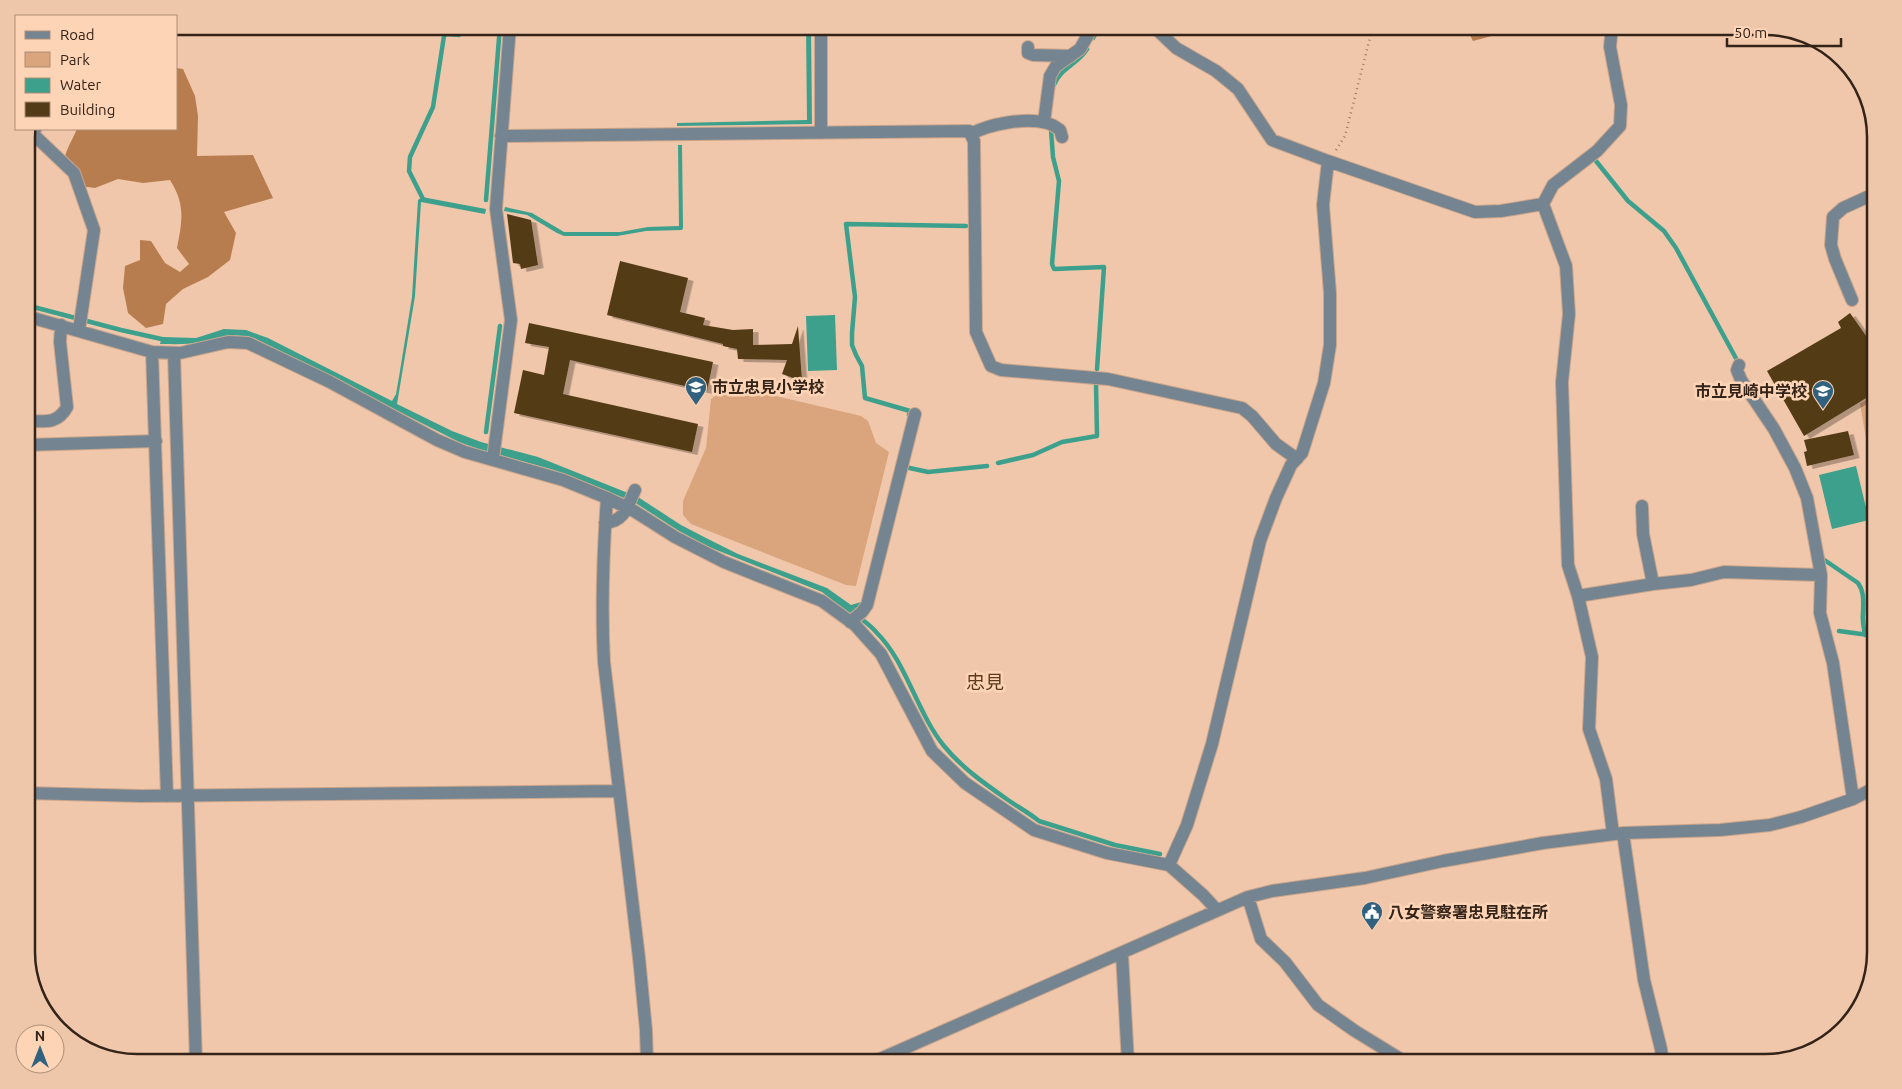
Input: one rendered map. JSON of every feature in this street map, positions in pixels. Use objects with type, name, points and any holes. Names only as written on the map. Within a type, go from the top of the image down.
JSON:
[{"type":"street","points":[[493,459],[511,320],[496,209],[509,35]]},
{"type":"street","points":[[821,35],[821,133]]},
{"type":"street","points":[[1044,122],[1050,76],[1056,66],[1080,49],[1088,35]]},
{"type":"street","points":[[1162,35],[1176,48],[1216,71],[1238,89],[1272,140],[1475,212],[1501,211],[1543,204]]},
{"type":"street","points":[[1611,35],[1610,47],[1621,105],[1620,126],[1597,151],[1553,185],[1543,204],[1566,266],[1569,291],[1569,314],[1562,382],[1568,565],[1578,596],[1592,656],[1589,729],[1606,779],[1618,834],[1644,980],[1661,1054]]},
{"type":"street","points":[[1028,47],[1028,53],[1033,55],[1071,56]]},
{"type":"street","points":[[971,134],[982,128],[1010,122],[1044,122],[1060,130],[1062,137]]},
{"type":"street","points":[[502,136],[969,131],[974,141],[976,332],[991,366],[1002,370],[1108,379],[1242,408],[1252,416],[1276,444],[1296,459]]},
{"type":"street","points":[[35,136],[74,173],[94,230],[79,330]]},
{"type":"street","points":[[1169,865],[1187,825],[1212,744],[1260,541],[1291,465],[1302,453],[1324,383],[1330,345],[1330,293],[1323,205],[1328,161]]},
{"type":"street","points":[[1852,300],[1835,259],[1831,244],[1833,217],[1843,208],[1867,197]]},
{"type":"street","points":[[35,318],[152,352],[180,353],[228,342],[248,343],[330,382],[437,440],[465,452],[563,480],[628,505],[675,537],[724,562],[822,601],[850,622],[880,654],[932,751],[965,783],[1034,830],[1107,853],[1169,865],[1217,910]]},
{"type":"street","points":[[35,422],[54,421],[62,416],[67,407],[60,342],[61,325]]},
{"type":"street","points":[[152,352],[167,796]]},
{"type":"street","points":[[174,352],[196,1054]]},
{"type":"street","points":[[1740,365],[1737,370],[1741,380],[1774,428],[1795,468],[1807,498],[1821,575],[1820,613],[1833,663],[1853,799]]},
{"type":"street","points":[[850,622],[862,612],[866,605],[914,414]]},
{"type":"street","points":[[35,445],[156,441]]},
{"type":"street","points":[[605,523],[616,522],[624,515],[635,490]]},
{"type":"street","points":[[607,498],[602,566],[602,634],[609,711],[646,1030],[647,1054]]},
{"type":"street","points":[[1642,506],[1643,534],[1653,584]]},
{"type":"street","points":[[1578,596],[1691,580],[1724,572],[1821,575]]},
{"type":"street","points":[[35,794],[187,796],[619,791]]},
{"type":"street","points":[[892,1054],[1248,897],[1272,891],[1365,878],[1502,849],[1618,834],[1720,830],[1770,825],[1802,817],[1867,792]]},
{"type":"street","points":[[1248,897],[1261,939],[1285,962],[1318,1005],[1355,1031],[1393,1054]]},
{"type":"street","points":[[1122,954],[1128,1054]]},
{"type":"path","points":[[1328,161],[1345,136],[1371,35]]},
{"type":"green space","points":[[738,387],[861,416],[868,421],[876,443],[889,452],[856,586],[846,585],[691,524],[683,515],[683,501],[706,448],[711,399],[721,392]]},
{"type":"green space","points":[[1867,400],[1867,443],[1860,404]]},
{"type":"shaded area","points":[[1470,35],[1495,35],[1473,41]]},
{"type":"shaded area","points":[[178,68],[183,69],[195,96],[198,116],[197,156],[253,155],[273,198],[224,212],[236,233],[230,260],[208,277],[183,289],[166,304],[163,324],[146,328],[128,313],[123,288],[125,266],[140,260],[140,240],[151,241],[165,263],[180,272],[189,264],[177,248],[181,206],[175,189],[170,180],[143,183],[118,179],[95,188],[72,185],[65,168],[67,151],[77,130],[178,130]]},
{"type":"water","points":[[806,35],[811,35],[812,124],[677,126],[677,123],[807,120]]},
{"type":"water","points":[[678,145],[682,145],[682,230],[646,231],[617,236],[564,236],[527,215],[504,211],[505,207],[532,213],[564,232],[620,232],[648,227],[679,226]]},
{"type":"water","points":[[422,197],[486,209],[485,214],[421,202],[415,296],[397,404],[452,431],[481,442],[538,457],[638,497],[681,525],[738,554],[827,588],[851,605],[861,602],[852,616],[822,592],[709,547],[679,531],[634,502],[554,470],[459,442],[254,338],[227,336],[190,344],[160,344],[162,337],[196,338],[224,329],[246,330],[268,338],[392,401],[396,394],[412,297],[418,200]]},
{"type":"water","points":[[835,315],[837,370],[808,371],[806,316]]},
{"type":"water","points":[[1856,466],[1867,512],[1867,520],[1832,529],[1819,475]]},
{"type":"building","points":[[507,214],[531,220],[538,265],[521,269],[520,264],[513,263]]},
{"type":"building","points":[[620,261],[688,278],[680,312],[705,318],[703,325],[733,330],[753,329],[753,345],[792,344],[798,326],[802,381],[782,374],[787,360],[738,359],[737,349],[723,346],[723,344],[607,315]]},
{"type":"building","points":[[1850,313],[1867,337],[1867,398],[1804,436],[1767,371],[1841,328],[1838,322]]},
{"type":"building","points":[[529,323],[713,362],[707,391],[570,360],[563,394],[698,424],[692,452],[514,413],[523,370],[544,375],[549,347],[525,343]]},
{"type":"building","points":[[1848,431],[1854,455],[1807,466],[1804,452],[1807,451],[1804,440]]},
{"type":"waterway","points":[[423,199],[409,171],[410,157],[433,107],[446,35]]},
{"type":"waterway","points":[[486,200],[499,35]]},
{"type":"waterway","points":[[1054,85],[1060,74],[1079,59],[1087,49]]},
{"type":"waterway","points":[[1051,130],[1053,157],[1059,181],[1052,264],[1054,269],[1104,267],[1097,369]]},
{"type":"waterway","points":[[1596,161],[1628,201],[1664,231],[1676,248],[1738,362]]},
{"type":"waterway","points":[[909,415],[910,411],[865,398],[862,366],[852,345],[855,297],[846,224],[966,226]]},
{"type":"waterway","points":[[35,307],[166,340]]},
{"type":"waterway","points":[[486,432],[500,326]]},
{"type":"waterway","points":[[998,463],[1033,455],[1062,442],[1097,436],[1096,383]]},
{"type":"waterway","points":[[905,467],[928,472],[987,466]]},
{"type":"waterway","points":[[1822,556],[1823,559],[1858,583],[1863,598],[1865,635]]},
{"type":"waterway","points":[[859,617],[874,630],[895,657],[926,718],[944,746],[974,775],[1039,821],[1115,845],[1160,854]]},
{"type":"waterway","points":[[1839,631],[1867,635]]},
{"type":"place","name":"市立忠見小学校","points":[[696,406]]},
{"type":"place","name":"市立見崎中学校","points":[[1823,410]]},
{"type":"place","name":"八女警察署忠見駐在所","points":[[1372,931]]},
{"type":"district","name":"忠見","points":[[985,682]]}]
